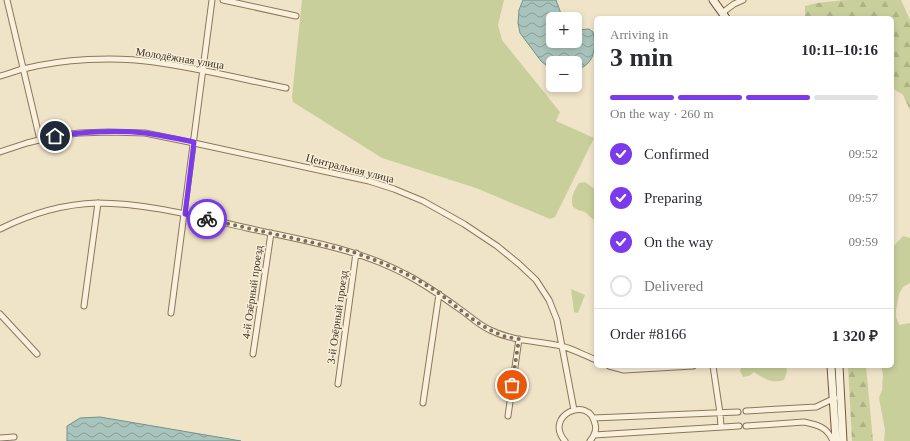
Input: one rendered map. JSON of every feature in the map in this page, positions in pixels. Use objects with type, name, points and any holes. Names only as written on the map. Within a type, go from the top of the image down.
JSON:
[{"type":"main road","points":[[713,0],[724,15]]},
{"type":"main road","points":[[831,368],[844,441]]},
{"type":"main road","points":[[834,441],[839,368]]},
{"type":"street","points":[[7,0],[40,140]]},
{"type":"street","points":[[171,313],[212,0]]},
{"type":"street","points":[[223,0],[296,16]]},
{"type":"street","points":[[724,15],[734,4],[743,0]]},
{"type":"street","name":"Молодёжная улица","points":[[0,76],[23,69],[55,63],[83,60],[124,60],[153,62],[203,70],[286,88]]},
{"type":"street","name":"Центральная улица","points":[[0,152],[55,136],[79,133],[145,133],[194,142],[369,181],[423,201],[464,224],[497,246],[536,280],[549,300],[557,320],[574,410]]},
{"type":"street","points":[[84,306],[98,203]]},
{"type":"street","points":[[0,230],[21,220],[53,209],[80,204],[98,203],[139,206],[185,214],[330,246],[366,256],[406,274],[440,294],[489,330],[507,337],[563,346],[594,359]]},
{"type":"street","name":"4-й Озёрный проезд","points":[[253,354],[270,233]]},
{"type":"street","name":"3-й Озёрный проезд","points":[[338,384],[356,253]]},
{"type":"street","points":[[423,403],[440,294]]},
{"type":"street","points":[[0,314],[37,354]]},
{"type":"street","points":[[508,416],[519,339]]},
{"type":"street","points":[[617,368],[624,370],[640,368]]},
{"type":"street","points":[[713,368],[721,428]]},
{"type":"street","points":[[746,411],[816,406],[837,397]]},
{"type":"street","points":[[565,441],[560,433],[561,420],[566,413],[574,410],[583,410],[593,418],[596,426],[594,435],[590,441]]},
{"type":"street","points":[[593,418],[738,412]]},
{"type":"street","points":[[746,426],[804,422],[810,423],[827,430],[834,441]]},
{"type":"street","points":[[594,435],[739,426]]},
{"type":"street","points":[[0,438],[14,437]]},
{"type":"green space","points":[[302,0],[504,0],[498,25],[502,40],[560,112],[556,121],[594,138],[555,217],[550,219],[476,188],[382,158],[293,102],[292,97]]},
{"type":"green space","points":[[845,0],[901,0],[910,20],[910,110],[903,95],[894,89],[894,16],[805,16],[805,6]]},
{"type":"green space","points":[[585,182],[594,189],[594,220],[585,212],[573,207],[572,198],[579,183]]},
{"type":"green space","points":[[903,236],[910,238],[910,283],[903,287],[899,294],[896,317],[899,325],[910,323],[910,441],[884,441],[885,430],[879,398],[882,390],[883,374],[882,368],[894,368],[894,246]]},
{"type":"green space","points":[[571,289],[585,295],[578,313],[574,312]]},
{"type":"green space","points":[[741,368],[787,368],[784,380],[779,381],[765,379],[754,372],[749,376],[743,377],[740,371]]},
{"type":"green space","points":[[848,368],[866,368],[873,441],[852,441]]},
{"type":"water","points":[[523,0],[556,0],[560,12],[546,12],[546,48],[582,48],[582,30],[589,29],[593,32],[594,45],[590,61],[582,68],[582,56],[546,56],[546,65],[541,61],[520,33],[518,23],[519,10]]},
{"type":"water","points":[[100,417],[241,441],[67,441],[67,426],[80,418]]},
{"type":"way so far","points":[[207,219],[350,251],[366,256],[406,274],[434,290],[489,330],[507,337],[519,339],[512,385]]},
{"type":"route","points":[[55,136],[79,133],[109,132],[145,133],[194,142],[185,214],[207,219]]}]
